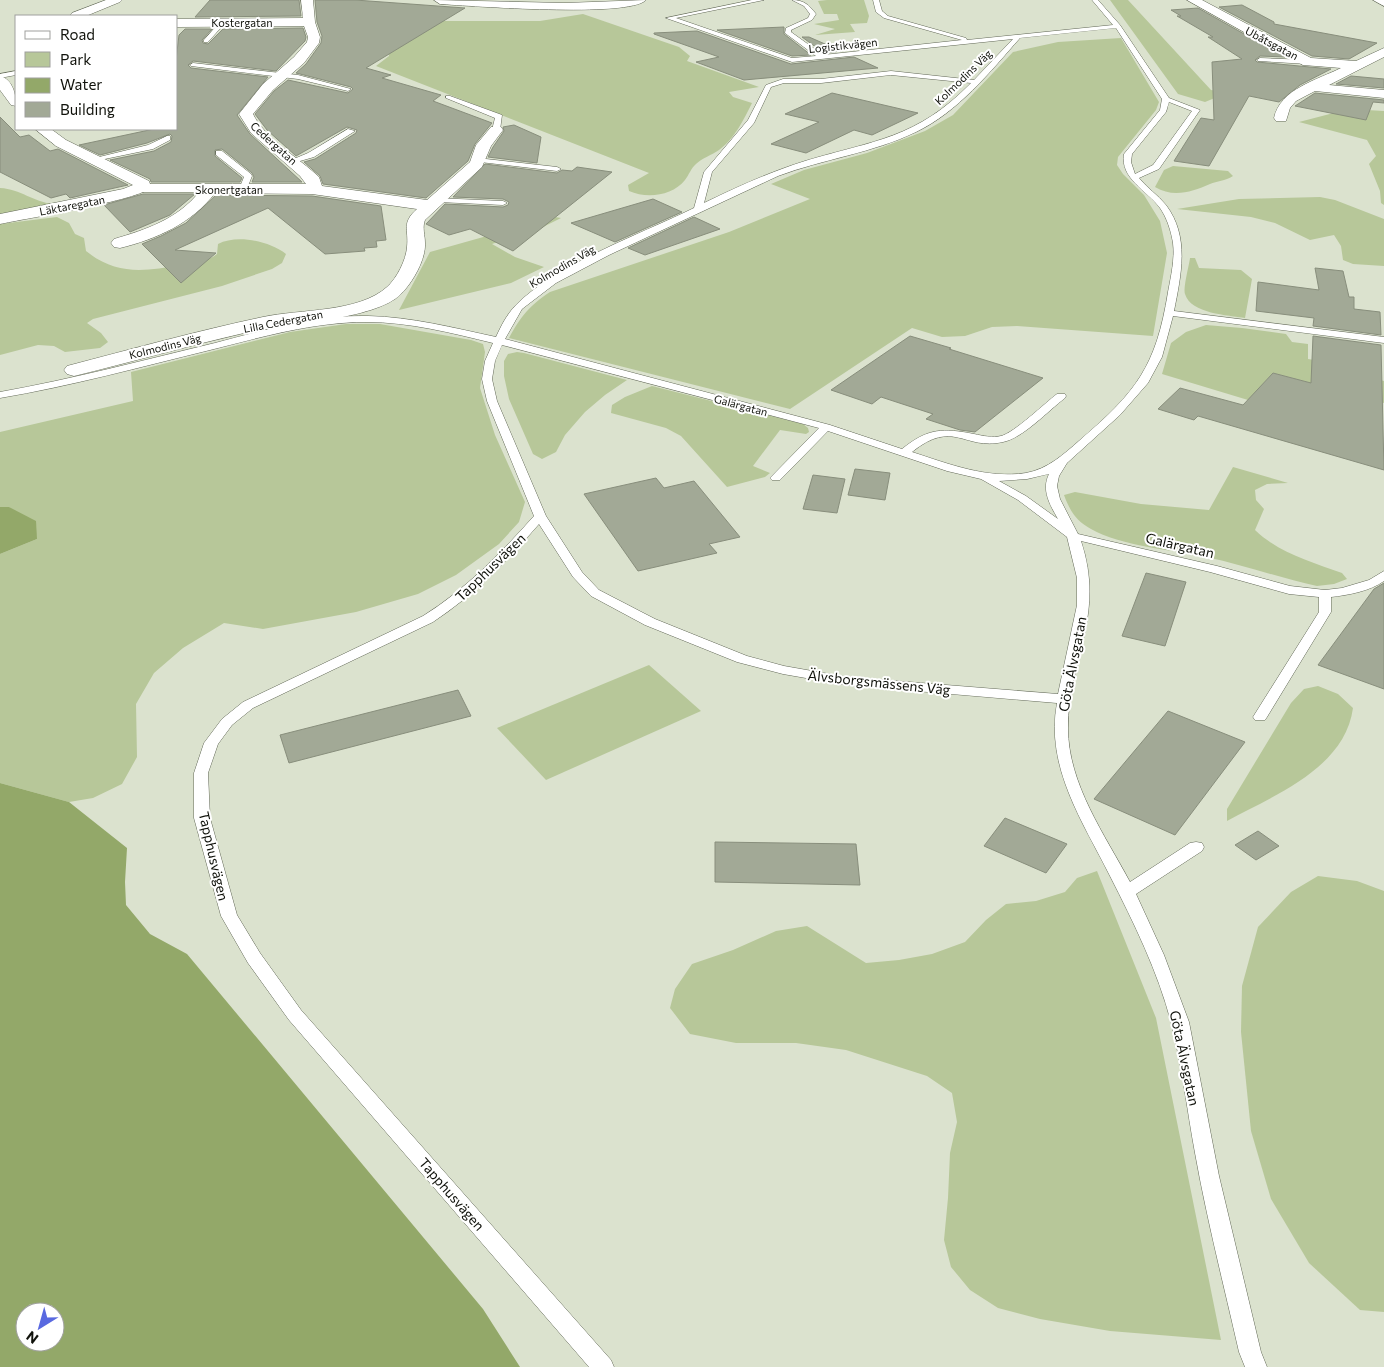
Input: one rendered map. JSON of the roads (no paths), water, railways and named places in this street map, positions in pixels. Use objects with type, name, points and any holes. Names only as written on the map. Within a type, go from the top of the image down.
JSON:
[{"type":"street","points":[[78,15],[116,0]]},
{"type":"street","name":"Cedergatan","points":[[307,0],[308,22],[314,37],[313,43],[305,54],[267,89],[246,114],[255,130],[294,161],[313,180],[314,185],[312,189]]},
{"type":"street","points":[[440,0],[510,2],[572,8],[603,6],[640,0]]},
{"type":"street","name":"Ubåtsgatan","points":[[1193,0],[1308,62],[1357,65]]},
{"type":"street","points":[[1379,0],[1384,2]]},
{"type":"street","name":"Kostergatan","points":[[178,23],[308,22]]},
{"type":"street","points":[[1281,118],[1283,108],[1291,98],[1384,52]]},
{"type":"street","points":[[0,78],[15,100]]},
{"type":"street","points":[[1312,87],[1384,94]]},
{"type":"street","points":[[43,130],[61,143],[143,184],[143,187]]},
{"type":"street","points":[[435,203],[480,160],[484,145],[496,130]]},
{"type":"street","name":"Skonertgatan","points":[[143,187],[312,189],[435,203]]},
{"type":"street","name":"Läktaregatan","points":[[0,219],[127,193],[143,187]]},
{"type":"street","points":[[120,242],[149,234],[176,221],[202,200],[210,189]]},
{"type":"street","name":"Lilla Cedergatan","points":[[74,370],[265,322],[361,307],[383,299],[396,289],[408,269],[416,248],[414,224],[416,218],[435,203]]},
{"type":"lane","name":"Logistikvägen","points":[[761,0],[669,18],[792,60],[1118,26]]},
{"type":"lane","points":[[795,0],[806,5],[813,14],[810,19],[788,29],[788,33],[822,57]]},
{"type":"lane","points":[[876,0],[879,12],[886,17],[972,42]]},
{"type":"lane","points":[[1095,0],[1118,26],[1166,99],[1196,110],[1156,167],[1134,177]]},
{"type":"lane","points":[[206,41],[222,23]]},
{"type":"lane","name":"Kolmodins Väg","points":[[0,395],[80,379],[283,329],[339,320],[368,319],[411,322],[499,341],[513,312],[539,291],[627,243],[698,209],[794,167],[872,145],[913,130],[935,118],[952,106],[1018,37]]},
{"type":"lane","points":[[1260,60],[1308,62]]},
{"type":"lane","points":[[193,65],[298,77],[348,89]]},
{"type":"lane","points":[[0,78],[15,73]]},
{"type":"lane","points":[[698,209],[708,172],[751,121],[768,86],[783,81],[821,81],[891,73],[976,82]]},
{"type":"lane","points":[[448,97],[500,117],[496,130]]},
{"type":"lane","name":"Göta Älvsgatan","points":[[1166,99],[1163,110],[1128,154],[1126,160],[1127,167],[1134,177],[1163,207],[1169,217],[1178,250],[1170,313],[1157,355],[1144,381],[1126,403],[1063,462],[1056,472],[1051,485],[1055,500],[1073,536],[1080,559],[1084,596],[1079,640],[1064,699],[1061,729],[1068,772],[1080,804],[1127,892],[1180,1022],[1220,1230],[1250,1352],[1256,1367]]},
{"type":"lane","points":[[294,161],[311,155],[351,131]]},
{"type":"lane","points":[[95,159],[150,147],[167,138]]},
{"type":"lane","points":[[219,153],[248,176],[243,189]]},
{"type":"lane","points":[[480,160],[557,169]]},
{"type":"lane","points":[[435,203],[503,203]]},
{"type":"lane","points":[[1170,313],[1384,340]]},
{"type":"lane","points":[[499,341],[490,362],[487,379],[492,401],[540,516]]},
{"type":"lane","name":"Galärgatan","points":[[499,341],[826,427],[951,469],[982,476],[1007,478],[1027,476],[1046,471],[1063,462]]},
{"type":"lane","points":[[904,453],[933,434],[954,433],[993,441],[1002,440],[1009,437],[1061,396]]},
{"type":"lane","points":[[776,478],[826,427]]},
{"type":"lane","name":"Galärgatan","points":[[982,476],[1022,498],[1073,536],[1213,569],[1289,590],[1325,594],[1343,592],[1373,583],[1384,575]]},
{"type":"lane","name":"Älvsborgsmässens Väg","points":[[540,516],[577,574],[595,593],[650,622],[742,659],[782,670],[846,681],[1064,699]]},
{"type":"lane","name":"Tapphusvägen","points":[[540,516],[510,551],[451,605],[428,619],[281,687],[248,705],[227,722],[211,743],[201,773],[202,818],[228,916],[295,1015],[603,1367]]},
{"type":"lane","points":[[1260,717],[1325,612],[1325,594]]},
{"type":"lane","points":[[1127,892],[1196,847]]},
{"type":"water","points":[[0,507],[9,507],[36,521],[37,539],[0,554]]},
{"type":"water","points":[[0,783],[69,802],[127,848],[126,905],[150,934],[187,954],[483,1309],[520,1367],[0,1367]]}]
